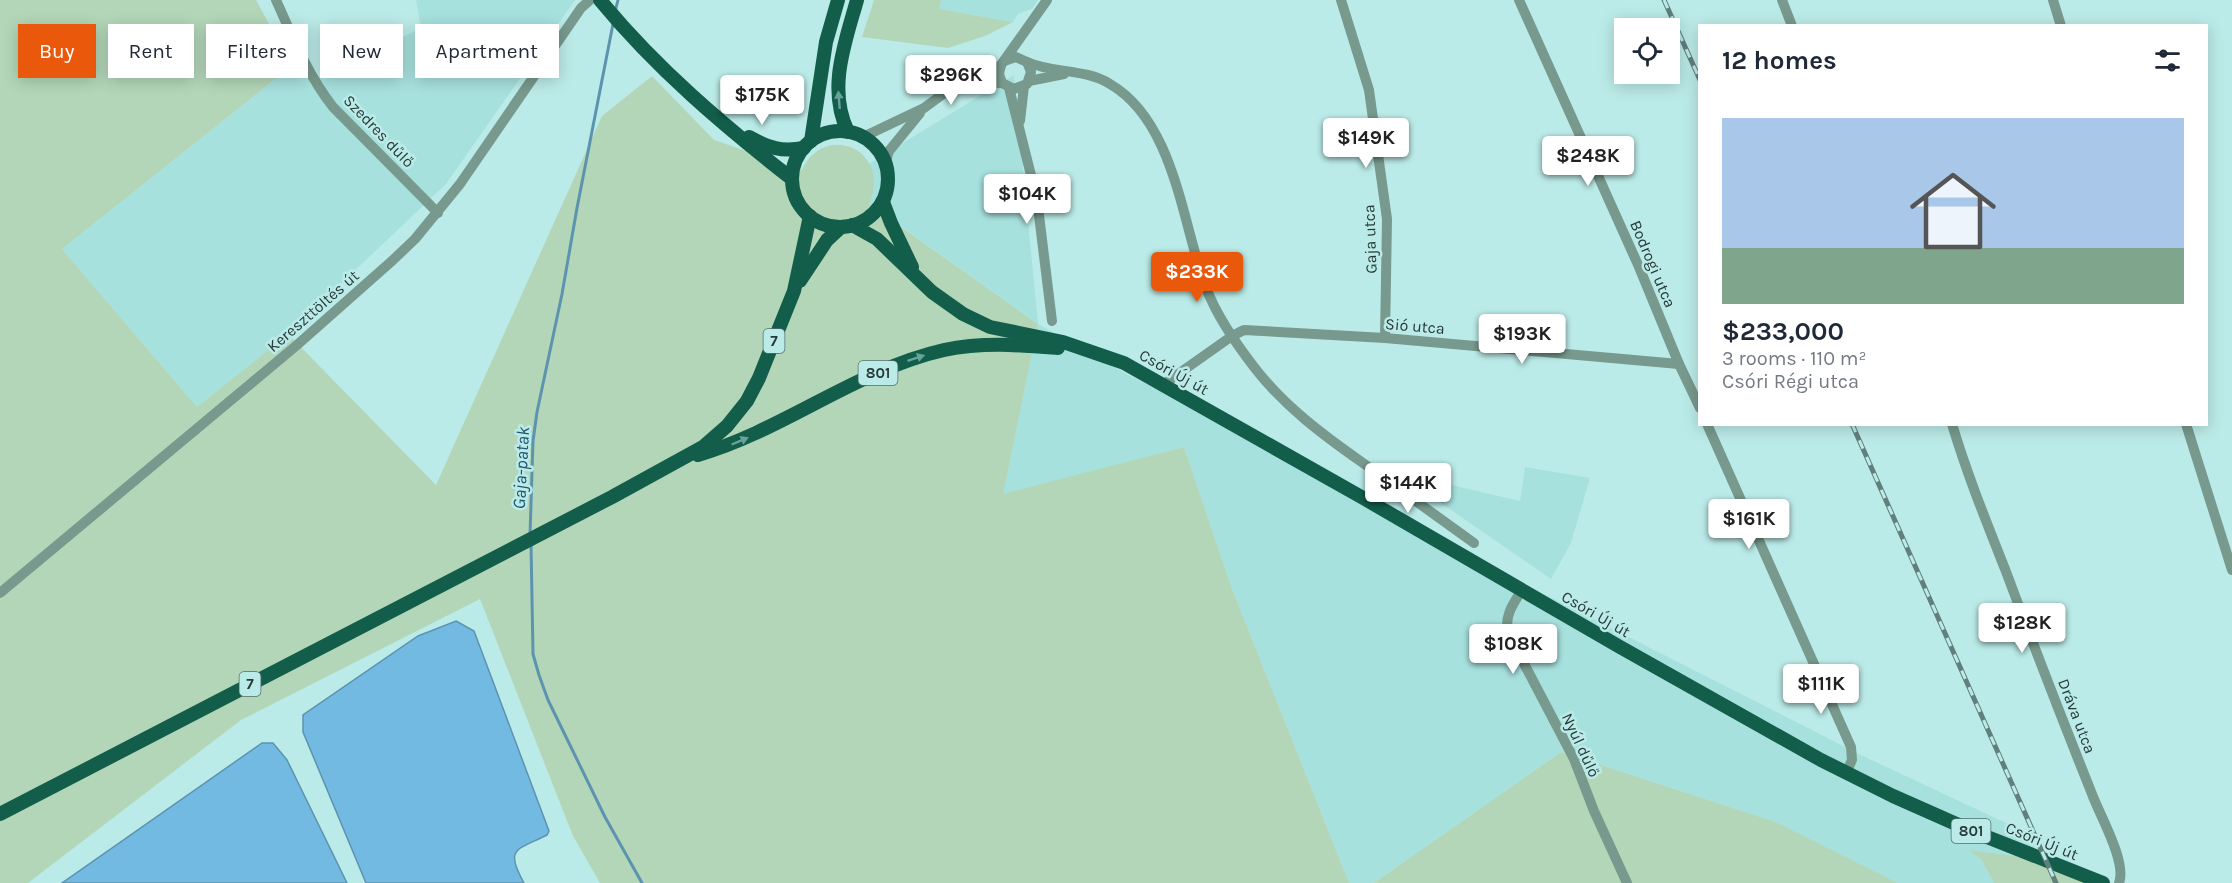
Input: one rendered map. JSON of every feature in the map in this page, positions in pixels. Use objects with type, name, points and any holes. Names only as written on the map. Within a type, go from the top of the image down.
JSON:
[{"type":"main road","points":[[597,0],[632,38],[718,120],[792,179]]},
{"type":"main road","points":[[838,0],[828,37],[807,144],[795,162],[792,179],[797,201],[810,216],[824,224],[847,226]]},
{"type":"main road","points":[[848,132],[843,122],[838,98],[846,40],[857,0]]},
{"type":"main road","points":[[718,120],[764,145],[788,151],[831,132],[848,132],[863,137],[876,147],[885,164],[888,180],[883,202]]},
{"type":"main road","name":"7","points":[[794,291],[827,240],[847,226],[871,216],[883,202]]},
{"type":"main road","name":"801","points":[[883,202],[915,274]]},
{"type":"main road","name":"7","points":[[0,814],[684,459],[716,437],[747,401],[759,378],[794,291],[810,216]]},
{"type":"main road","name":"801","points":[[847,226],[877,239],[949,306],[990,327],[1008,333],[1053,339],[1085,348]]},
{"type":"main road","name":"801","points":[[684,459],[744,440],[869,377],[917,357],[944,350],[993,343],[1085,348]]},
{"type":"main road","name":"Csóri Új út","points":[[1085,348],[1124,363],[1164,384],[1770,732],[1846,773],[1972,831],[2103,883]]},
{"type":"street","name":"Szedres dűlő","points":[[276,0],[309,74],[319,89],[333,107],[438,213]]},
{"type":"street","name":"Kereszttöltés út","points":[[0,593],[338,309],[393,260],[438,213],[460,184],[581,8],[597,0]]},
{"type":"street","points":[[1047,0],[1002,63],[999,74],[1020,127],[1041,220],[1053,321]]},
{"type":"street","name":"Gaja utca","points":[[1341,0],[1369,90],[1387,219],[1385,338]]},
{"type":"street","name":"Bodrogi utca","points":[[1519,0],[1698,404]]},
{"type":"street","points":[[1782,0],[1791,24]]},
{"type":"street","points":[[2053,0],[2060,24]]},
{"type":"street","points":[[1020,127],[1026,83],[1031,72],[1026,61],[1024,42],[1028,28]]},
{"type":"street","points":[[863,137],[924,108],[949,91],[966,84],[1011,57],[1046,69],[1071,70],[1096,77],[1116,88],[1144,115],[1153,129],[1170,167],[1206,287],[1220,318],[1266,382],[1300,415],[1474,543]]},
{"type":"street","points":[[966,84],[1005,85],[1014,89],[1026,83],[1080,73]]},
{"type":"street","points":[[885,164],[889,151],[924,108]]},
{"type":"street","name":"Sió utca","points":[[1164,384],[1244,330],[1385,338],[1679,364]]},
{"type":"street","points":[[1708,426],[1851,747],[1852,760],[1846,773]]},
{"type":"street","name":"Dráva utca","points":[[1953,426],[1960,453],[2098,811],[2120,862],[2119,883]]},
{"type":"street","points":[[2187,426],[2232,570]]},
{"type":"street","name":"Nyúl dűlő","points":[[1522,590],[1507,615],[1508,633],[1574,759],[1594,811],[1628,883]]},
{"type":"shaded area","points":[[416,0],[575,0],[558,24],[420,24]]},
{"type":"shaded area","points":[[941,0],[1038,0],[1032,9],[1018,14],[1013,22],[938,9]]},
{"type":"shaded area","points":[[415,31],[415,78],[520,78],[446,184],[288,334],[197,407],[62,249],[277,78],[308,78],[308,75],[320,78],[403,78],[403,37]]},
{"type":"shaded area","points":[[1014,75],[1038,324],[839,182]]},
{"type":"shaded area","points":[[1038,324],[1110,365],[1538,591],[1861,755],[2021,830],[2046,860],[1970,851],[1981,859],[1994,883],[1898,883],[1776,822],[1561,752],[1374,883],[1349,883],[1231,586],[1184,447],[1002,495]]},
{"type":"shaded area","points":[[1525,467],[1590,478],[1571,543],[1551,579],[1409,481],[1412,476],[1520,501]]},
{"type":"shaded area","points":[[456,621],[474,631],[549,831],[547,835],[521,848],[515,856],[518,872],[524,883],[366,883],[303,732],[303,715],[418,636]]},
{"type":"shaded area","points":[[262,743],[273,743],[287,760],[347,883],[62,883]]},
{"type":"green space","points":[[0,0],[256,0],[269,24],[206,24],[206,78],[277,78],[62,249],[197,407],[288,334],[436,485],[602,116],[652,76],[714,140],[802,170],[812,155],[825,147],[839,145],[853,148],[864,156],[872,169],[874,185],[869,204],[1038,324],[1003,494],[1184,447],[1231,586],[1349,883],[600,883],[573,836],[480,599],[241,720],[28,883],[0,883]]},
{"type":"green space","points":[[874,0],[941,0],[939,9],[1013,22],[985,36],[948,48],[862,37]]},
{"type":"green space","points":[[1561,752],[1776,822],[1898,883],[1374,883]]},
{"type":"green space","points":[[1968,850],[2046,860],[2103,883],[1994,883],[1981,859]]},
{"type":"waterway","name":"Gaja-patak","points":[[615,12],[618,0]]},
{"type":"waterway","name":"Gaja-patak","points":[[530,535],[533,441],[537,412],[562,294],[613,24]]},
{"type":"waterway","name":"Gaja-patak","points":[[531,544],[533,654],[539,675],[548,700],[605,817],[642,883]]},
{"type":"railway","points":[[1664,0],[1698,76]]},
{"type":"railway","points":[[1853,426],[2056,883]]}]
